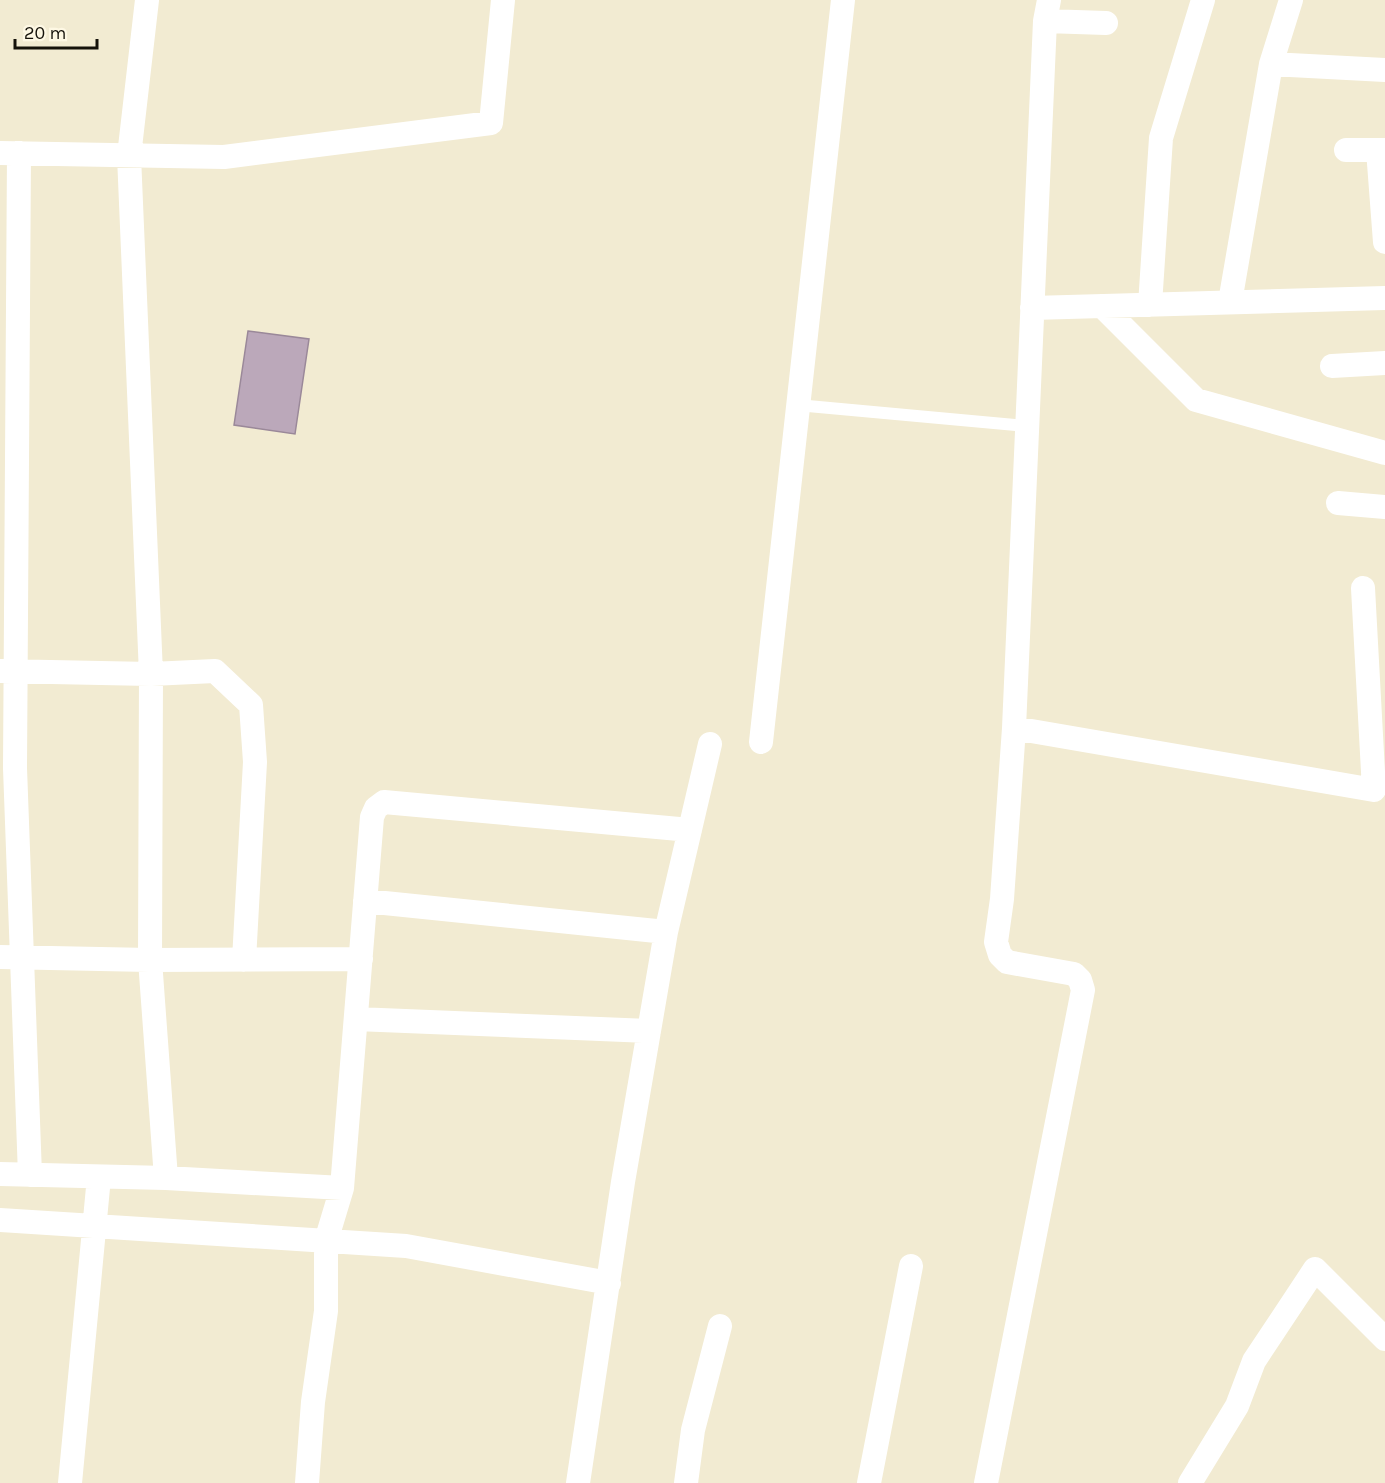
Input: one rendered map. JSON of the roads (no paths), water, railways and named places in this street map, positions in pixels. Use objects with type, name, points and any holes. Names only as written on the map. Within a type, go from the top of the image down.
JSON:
[{"type":"street","points":[[147,0],[129,156],[151,674],[150,960],[166,1178]]},
{"type":"street","points":[[30,1175],[10,957],[15,768],[7,671],[10,153],[225,157],[491,123],[503,0]]},
{"type":"street","points":[[761,742],[843,0]]},
{"type":"street","points":[[1150,305],[1161,138],[1203,0]]},
{"type":"street","points":[[1230,302],[1271,64],[1291,0]]},
{"type":"street","points":[[986,1483],[1083,990],[1080,980],[1074,974],[1007,962],[999,955],[996,942],[1002,899],[1014,728],[1047,11],[1106,23]]},
{"type":"street","points":[[1271,64],[1385,70]]},
{"type":"street","points":[[1346,150],[1381,150],[1385,242]]},
{"type":"street","points":[[1032,308],[1385,298]]},
{"type":"street","points":[[1102,306],[1196,400],[1385,453]]},
{"type":"street","points":[[1332,366],[1385,363]]},
{"type":"street","points":[[1338,503],[1385,507]]},
{"type":"street","points":[[1014,728],[1380,790],[1363,588]]},
{"type":"street","points":[[7,671],[151,674],[215,671],[251,705],[255,762],[244,960]]},
{"type":"street","points":[[578,1483],[623,1182],[666,932],[710,744]]},
{"type":"street","points":[[307,1483],[313,1402],[326,1311],[326,1241],[342,1188],[372,817],[376,808],[384,802],[690,830]]},
{"type":"street","points":[[365,901],[666,932]]},
{"type":"street","points":[[10,957],[150,960],[361,959]]},
{"type":"street","points":[[356,1019],[649,1031]]},
{"type":"street","points":[[0,1174],[166,1178],[342,1188]]},
{"type":"street","points":[[70,1483],[99,1177]]},
{"type":"street","points":[[0,1220],[405,1246],[609,1283]]},
{"type":"street","points":[[869,1483],[911,1266]]},
{"type":"street","points":[[1190,1483],[1237,1406],[1254,1361],[1315,1269],[1385,1339]]},
{"type":"street","points":[[686,1483],[693,1430],[720,1326]]},
{"type":"lane","points":[[797,405],[1027,426]]}]
